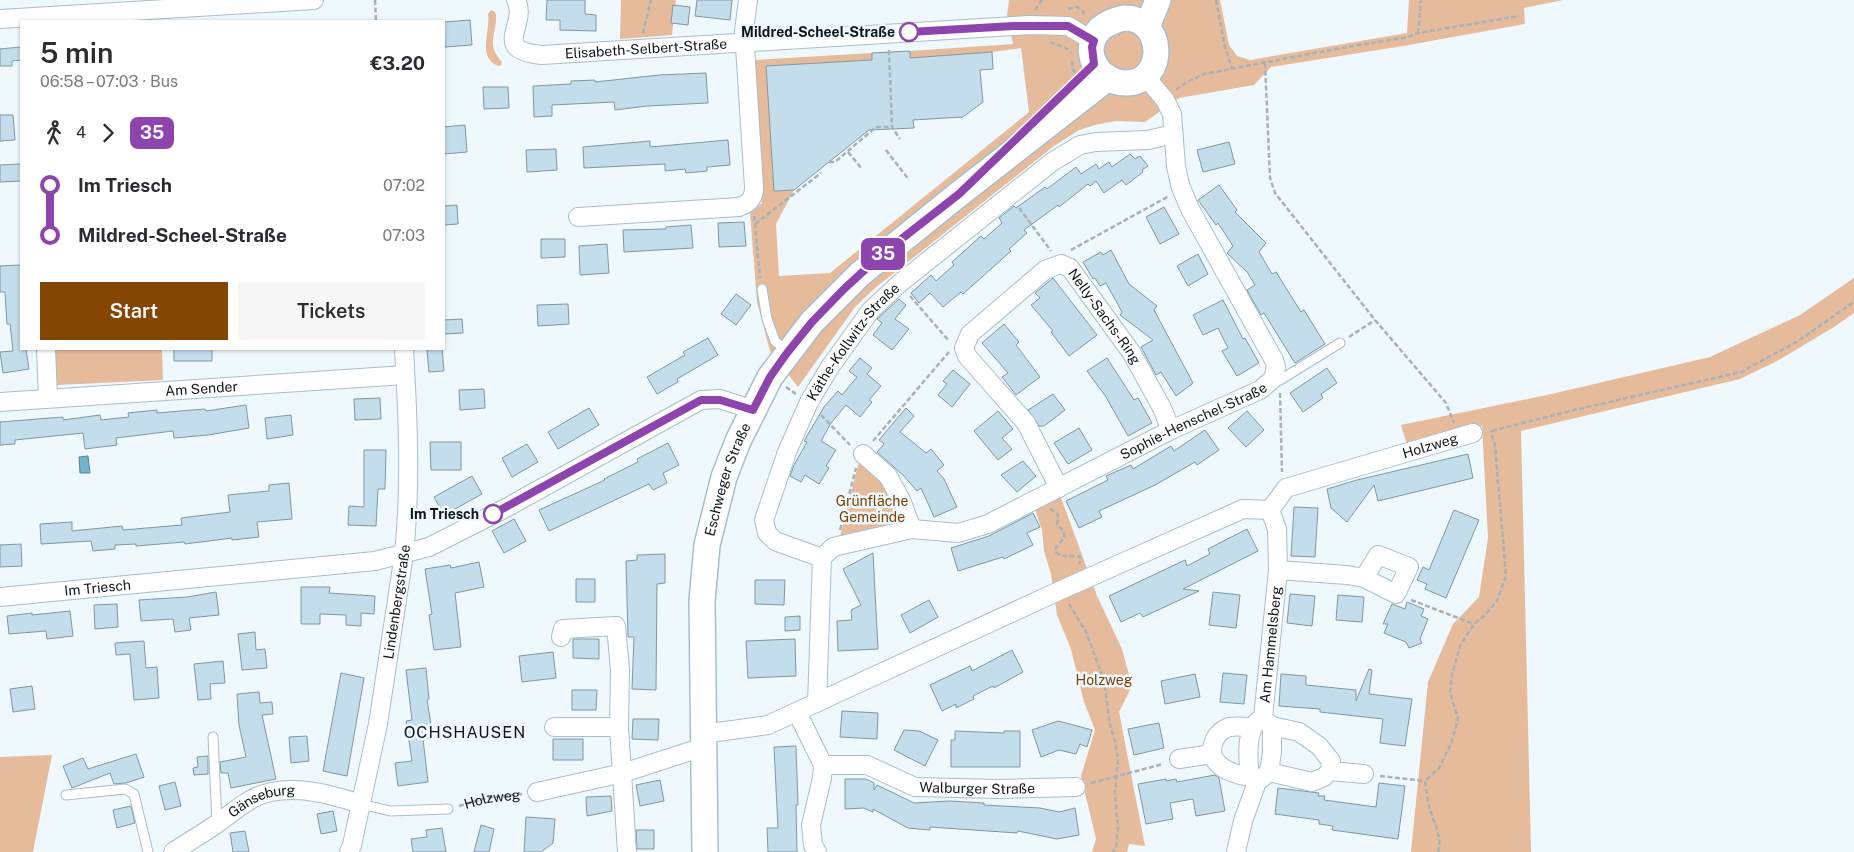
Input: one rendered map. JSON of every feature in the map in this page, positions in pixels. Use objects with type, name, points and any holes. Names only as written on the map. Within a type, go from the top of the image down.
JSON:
[{"type":"main road","points":[[1140,15],[1155,39],[1157,52],[1152,68],[1145,76],[1126,83],[1098,61],[1100,29],[1116,20],[1140,15],[1158,0]]},
{"type":"main road","name":"Eschweger Straße","points":[[705,852],[702,601],[707,546],[724,477],[753,410],[770,377],[812,322],[860,274],[959,194],[1098,61]]},
{"type":"street","points":[[0,19],[314,0]]},
{"type":"street","name":"Elisabeth-Selbert-Straße","points":[[516,0],[519,17],[514,30],[513,40],[517,48],[526,54],[542,55],[1022,26],[1068,26],[1098,61]]},
{"type":"street","points":[[578,216],[739,207],[746,205],[751,200],[754,194],[754,187],[744,31],[748,0]]},
{"type":"street","name":"Sophie-Henschel-Straße","points":[[822,558],[835,546],[912,528],[958,533],[988,524],[1171,430],[1260,390],[1273,379],[1276,367],[1274,360],[1190,209],[1182,190],[1176,166],[1172,114],[1165,100],[1145,76]]},
{"type":"street","name":"Käthe-Kollwitz-Straße","points":[[822,558],[774,541],[768,533],[764,520],[787,452],[808,402],[830,367],[871,310],[900,283],[1012,196],[1052,162],[1080,145],[1096,142],[1148,140],[1173,134]]},
{"type":"street","name":"Nelly-Sachs-Ring","points":[[1059,488],[1026,423],[967,356],[964,348],[970,334],[1045,270],[1061,264],[1070,268],[1131,352],[1161,406],[1171,430]]},
{"type":"street","points":[[46,350],[48,398]]},
{"type":"street","name":"Lindenbergstraße","points":[[349,852],[378,724],[404,554],[407,526],[404,350]]},
{"type":"street","name":"Am Sender","points":[[0,402],[405,375]]},
{"type":"street","name":"Im Triesch","points":[[0,597],[376,561],[429,547],[701,400],[720,400],[753,410]]},
{"type":"street","name":"Holzweg","points":[[1286,488],[1473,433]]},
{"type":"street","points":[[862,454],[888,476],[901,500],[912,528]]},
{"type":"street","points":[[1270,510],[1286,488]]},
{"type":"street","name":"Holzweg","points":[[537,792],[623,773],[703,740],[768,725],[1061,590],[1243,509],[1270,510]]},
{"type":"street","name":"Am Hammelsberg","points":[[1236,852],[1243,821],[1259,777],[1272,752],[1263,724],[1278,570],[1277,529],[1270,510]]},
{"type":"street","points":[[1364,578],[1378,555],[1408,567],[1396,594]]},
{"type":"street","points":[[817,703],[822,558]]},
{"type":"street","name":"Am Hammelsberg","points":[[1278,570],[1364,578],[1396,594]]},
{"type":"street","points":[[561,637],[564,629],[616,626],[620,670],[619,727],[627,852]]},
{"type":"street","points":[[797,712],[822,765],[822,778],[812,825],[814,845],[817,852]]},
{"type":"street","points":[[1330,771],[1332,761],[1319,746],[1300,732],[1263,724],[1228,727],[1218,733],[1212,745],[1212,754],[1216,762],[1234,774],[1312,782],[1330,771],[1364,774]]},
{"type":"street","name":"Am Hammelsberg","points":[[1259,777],[1248,762],[1250,739],[1263,724]]},
{"type":"street","points":[[554,727],[619,727]]},
{"type":"street","points":[[1179,759],[1212,754]]},
{"type":"street","name":"Walburger Straße","points":[[822,765],[867,765],[916,787],[997,789],[1076,787]]},
{"type":"street","name":"Gänseburg","points":[[173,852],[217,824],[242,803],[270,792],[300,790],[328,794],[361,804]]},
{"type":"lane","points":[[762,289],[767,319],[775,341],[787,353]]},
{"type":"lane","points":[[1280,380],[1340,344]]},
{"type":"lane","points":[[213,738],[217,824]]},
{"type":"lane","points":[[66,795],[125,788],[130,790],[134,794],[148,852]]},
{"type":"lane","name":"Holzweg","points":[[361,804],[390,811],[448,809]]},
{"type":"path","points":[[375,0],[376,20]]},
{"type":"path","points":[[641,49],[643,27],[651,0]]},
{"type":"path","points":[[1216,0],[1225,47],[1232,68]]},
{"type":"path","points":[[1418,33],[1421,0]]},
{"type":"path","points":[[1165,100],[1187,82],[1204,74],[1408,37],[1418,33],[1519,16]]},
{"type":"path","points":[[888,34],[892,127],[900,139]]},
{"type":"path","points":[[1264,63],[1270,178],[1275,193],[1375,320],[1446,403],[1452,420]]},
{"type":"path","points":[[829,162],[835,162],[876,127],[892,127]]},
{"type":"path","points":[[886,150],[909,180]]},
{"type":"path","points":[[848,152],[862,169]]},
{"type":"path","points":[[755,224],[821,173]]},
{"type":"path","points":[[1012,196],[1061,264],[1067,253],[1182,190]]},
{"type":"path","points":[[751,200],[762,289]]},
{"type":"path","points":[[835,546],[862,454],[954,348],[900,283]]},
{"type":"path","points":[[1473,433],[1491,431],[1741,372],[1798,342],[1854,302]]},
{"type":"path","points":[[1340,344],[1375,320]]},
{"type":"path","points":[[770,377],[808,402],[858,454],[862,454]]},
{"type":"path","points":[[1280,380],[1281,471],[1286,488]]},
{"type":"path","points":[[1426,781],[1439,768],[1451,744],[1458,719],[1450,692],[1452,675],[1460,646],[1474,624],[1497,601],[1506,576],[1495,446],[1491,431]]},
{"type":"path","points":[[1041,498],[1044,506],[1057,512],[1059,516],[1057,524],[1064,532],[1064,538],[1056,548],[1056,552],[1061,556],[1077,556],[1081,558],[1080,563],[1062,579],[1061,590],[1087,634],[1104,681],[1110,725],[1118,760],[1115,794],[1118,829],[1116,847],[1113,852]]},
{"type":"path","points":[[1396,594],[1474,624]]},
{"type":"path","points":[[1076,787],[1179,759]]},
{"type":"path","points":[[1364,774],[1426,781]]},
{"type":"path","points":[[1426,781],[1429,807],[1437,826],[1438,852]]},
{"type":"path","name":"Holzweg","points":[[448,809],[486,798],[537,792]]},
{"type":"green space","points":[[621,0],[676,0],[672,35],[620,39]]},
{"type":"green space","points":[[1009,0],[1220,0],[1229,45],[1237,56],[1250,60],[1407,33],[1409,0],[1563,0],[1524,8],[1525,24],[1271,67],[1254,85],[1179,98],[1145,122],[1115,121],[1079,130],[1054,146],[875,288],[855,307],[798,387],[770,351],[757,302],[750,213],[762,203],[754,60],[872,53],[872,60],[767,66],[774,191],[794,190],[776,224],[779,276],[830,273],[1029,112],[1021,48],[910,58],[910,51],[1013,44],[1007,16]]},
{"type":"green space","points":[[491,10],[496,15],[493,44],[497,56],[502,62],[499,66],[492,62],[486,50],[488,14]]},
{"type":"green space","points":[[1854,278],[1854,313],[1777,361],[1740,379],[1521,431],[1531,852],[1411,852],[1428,682],[1453,624],[1479,597],[1488,538],[1482,426],[1407,445],[1401,425],[1547,395],[1710,357],[1800,315]]},
{"type":"green space","points":[[55,350],[162,350],[163,380],[57,385]]},
{"type":"green space","name":"Grünfläche Gemeinde","points":[[859,462],[883,481],[900,512],[898,521],[882,532],[840,536]]},
{"type":"green space","name":"Holzweg","points":[[1060,495],[1097,596],[1122,649],[1132,686],[1119,712],[1145,846],[1129,844],[1127,852],[1092,852],[1096,839],[1081,776],[1095,730],[1084,702],[1071,649],[1057,615],[1051,574],[1044,551],[1042,530],[1035,509]]},
{"type":"green space","points":[[52,755],[33,852],[0,852],[0,757]]},
{"type":"water","points":[[88,456],[90,473],[80,473],[79,457]]},
{"type":"building","points":[[547,0],[585,0],[585,14],[596,15],[596,31],[560,30],[560,20],[546,20]]},
{"type":"building","points":[[697,0],[732,0],[730,20],[695,16]]},
{"type":"building","points":[[673,5],[690,7],[688,25],[671,23]]},
{"type":"building","points":[[470,20],[472,45],[445,47],[445,22]]},
{"type":"building","points":[[20,47],[20,60],[12,61],[12,66],[0,66],[0,49]]},
{"type":"building","points":[[910,51],[910,58],[992,52],[993,69],[980,70],[983,102],[963,117],[913,120],[914,128],[869,130],[794,190],[774,191],[766,66],[872,60],[872,53]]},
{"type":"building","points":[[706,73],[708,103],[647,106],[615,110],[614,102],[552,105],[552,116],[534,117],[533,86],[571,84],[571,81],[595,80],[595,82],[659,75]]},
{"type":"building","points":[[483,87],[508,87],[509,108],[484,109]]},
{"type":"building","points":[[0,115],[13,115],[15,140],[0,141]]},
{"type":"building","points":[[465,125],[467,152],[445,154],[445,127]]},
{"type":"building","points":[[728,140],[730,165],[707,167],[707,171],[686,173],[685,169],[665,171],[665,164],[584,168],[583,147],[650,141],[650,147]]},
{"type":"building","points":[[1229,142],[1235,164],[1203,172],[1197,150]]},
{"type":"building","points":[[556,149],[557,170],[527,172],[526,150]]},
{"type":"building","points":[[1130,154],[1135,159],[1140,156],[1148,166],[1142,170],[1143,172],[1126,185],[1122,180],[1104,193],[1096,181],[1090,186],[1088,184],[1059,207],[1058,205],[1024,230],[1027,233],[1009,249],[1011,251],[963,294],[961,292],[943,307],[930,293],[919,303],[911,293],[931,275],[936,281],[954,265],[952,262],[981,236],[984,239],[1002,223],[999,218],[1014,206],[1016,208],[1045,187],[1047,189],[1076,167],[1081,174],[1096,164],[1099,169],[1109,162],[1112,167]]},
{"type":"building","points":[[20,164],[20,181],[0,182],[0,165]]},
{"type":"building","points":[[1219,185],[1237,210],[1235,212],[1266,243],[1259,252],[1272,274],[1276,272],[1301,312],[1304,310],[1325,344],[1295,363],[1264,313],[1261,315],[1247,290],[1255,285],[1247,272],[1227,253],[1233,246],[1218,223],[1216,225],[1198,200]]},
{"type":"building","points":[[457,205],[458,224],[445,225],[445,206]]},
{"type":"building","points":[[1164,207],[1179,234],[1160,244],[1146,217]]},
{"type":"building","points":[[744,222],[746,246],[719,247],[718,223]]},
{"type":"building","points":[[691,225],[693,248],[624,252],[623,230],[666,229],[666,227]]},
{"type":"building","points":[[541,239],[565,239],[565,257],[541,258]]},
{"type":"building","points":[[607,244],[609,273],[580,275],[579,246]]},
{"type":"building","points":[[1111,250],[1129,284],[1157,306],[1154,310],[1193,383],[1176,396],[1161,372],[1156,375],[1141,347],[1153,340],[1120,315],[1122,312],[1106,283],[1100,286],[1095,278],[1093,279],[1083,262],[1101,252],[1103,255]]},
{"type":"building","points":[[1198,254],[1208,274],[1188,286],[1177,266]]},
{"type":"building","points":[[20,265],[20,350],[26,350],[29,369],[3,373],[0,352],[13,351],[10,324],[7,324],[5,292],[0,292],[0,266]]},
{"type":"building","points":[[1053,278],[1097,335],[1069,356],[1051,332],[1053,331],[1031,305],[1040,298],[1035,293]]},
{"type":"building","points":[[736,294],[751,305],[736,325],[721,314]]},
{"type":"building","points":[[899,299],[906,305],[895,319],[909,329],[892,350],[873,335],[882,323],[877,319]]},
{"type":"building","points":[[1223,300],[1243,339],[1245,338],[1259,363],[1237,376],[1222,351],[1228,348],[1218,328],[1203,335],[1193,315]]},
{"type":"building","points":[[568,304],[569,324],[538,326],[537,305]]},
{"type":"building","points":[[462,319],[463,333],[445,334],[445,320]]},
{"type":"building","points":[[1004,324],[1019,342],[1016,345],[1040,377],[1016,395],[1002,377],[1008,373],[982,343]]},
{"type":"building","points":[[708,338],[718,355],[677,379],[678,382],[657,394],[647,377],[685,355],[683,352]]},
{"type":"building","points":[[174,350],[212,350],[212,361],[174,361]]},
{"type":"building","points":[[427,350],[442,350],[444,371],[429,372]]},
{"type":"building","points":[[860,358],[872,368],[867,374],[881,386],[869,400],[872,402],[860,417],[846,405],[831,423],[821,441],[836,450],[826,466],[829,468],[819,484],[805,475],[801,482],[790,476],[807,442],[804,441],[824,407],[838,391],[842,395],[857,377],[849,371]]},
{"type":"building","points":[[1107,358],[1134,400],[1138,398],[1152,423],[1128,436],[1106,397],[1087,371]]},
{"type":"building","points":[[1327,368],[1337,383],[1321,394],[1323,398],[1303,412],[1290,393]]},
{"type":"building","points":[[953,370],[970,384],[952,407],[938,395],[947,384],[943,381]]},
{"type":"building","points":[[484,389],[485,408],[460,410],[459,390]]},
{"type":"building","points":[[1053,394],[1065,410],[1044,426],[1039,426],[1028,410]]},
{"type":"building","points":[[380,398],[381,419],[355,420],[354,399]]},
{"type":"building","points":[[246,405],[249,428],[208,435],[174,438],[173,431],[116,438],[117,445],[85,449],[83,433],[15,440],[15,444],[0,445],[0,422],[63,417],[63,420],[100,415],[101,420],[129,417],[128,413],[157,410],[157,413],[205,409],[206,411]]},
{"type":"building","points":[[589,408],[599,425],[558,449],[548,432]]},
{"type":"building","points":[[906,408],[914,416],[900,432],[926,453],[931,449],[944,465],[937,471],[944,479],[957,507],[934,517],[921,488],[917,491],[903,475],[877,452],[884,444],[879,440]]},
{"type":"building","points":[[998,411],[1013,429],[1002,438],[1012,449],[998,460],[974,431]]},
{"type":"building","points":[[1247,411],[1264,430],[1246,447],[1228,428]]},
{"type":"building","points":[[291,415],[293,435],[267,439],[265,418]]},
{"type":"building","points":[[1079,428],[1092,450],[1068,464],[1054,443]]},
{"type":"building","points":[[1205,430],[1219,450],[1197,465],[1195,462],[1155,485],[1099,511],[1102,517],[1079,528],[1066,501],[1108,480],[1106,476],[1131,465],[1133,469],[1171,446],[1174,451]]},
{"type":"building","points":[[430,442],[461,442],[461,470],[431,470]]},
{"type":"building","points":[[668,443],[679,465],[663,473],[667,483],[653,490],[649,484],[549,531],[539,510],[605,480],[638,462],[637,459]]},
{"type":"building","points":[[527,444],[538,462],[512,477],[502,458]]},
{"type":"building","points":[[364,450],[386,450],[385,489],[378,489],[376,526],[348,525],[349,506],[364,507]]},
{"type":"building","points":[[1468,454],[1473,478],[1378,501],[1374,485],[1347,522],[1331,508],[1327,489],[1357,480]]},
{"type":"building","points":[[1023,461],[1036,476],[1017,492],[1001,475]]},
{"type":"building","points":[[472,476],[482,494],[444,515],[434,497]]},
{"type":"building","points":[[289,483],[292,519],[257,522],[259,537],[232,540],[232,538],[185,544],[184,542],[136,546],[136,544],[115,545],[115,549],[93,551],[91,541],[41,544],[40,524],[72,522],[72,531],[122,526],[123,530],[182,525],[181,518],[230,512],[228,495],[269,491],[269,485]]},
{"type":"building","points":[[1294,507],[1318,508],[1315,557],[1291,556]]},
{"type":"building","points":[[1454,510],[1479,520],[1446,598],[1425,589],[1427,584],[1417,580],[1423,567],[1429,570]]},
{"type":"building","points":[[1033,513],[1040,527],[1027,533],[1033,545],[1004,559],[1003,557],[958,571],[951,548],[989,536]]},
{"type":"building","points":[[514,519],[526,541],[504,553],[492,531]]},
{"type":"building","points":[[1247,529],[1258,551],[1183,589],[1199,591],[1143,617],[1140,613],[1121,622],[1109,596],[1185,560],[1187,566],[1210,554],[1208,549]]},
{"type":"building","points":[[21,544],[22,566],[0,567],[0,545]]},
{"type":"building","points":[[873,553],[878,649],[838,651],[837,621],[852,620],[851,610],[861,605],[843,569]]},
{"type":"building","points":[[665,554],[665,583],[657,584],[656,690],[632,689],[634,637],[628,637],[626,561],[637,560],[637,555]]},
{"type":"building","points":[[479,562],[484,587],[455,593],[461,647],[434,650],[429,615],[432,614],[425,569],[450,565],[451,568]]},
{"type":"building","points":[[576,579],[595,579],[595,602],[576,602]]},
{"type":"building","points":[[755,580],[785,580],[784,605],[755,604]]},
{"type":"building","points":[[301,587],[330,587],[329,593],[375,596],[374,614],[361,613],[361,626],[346,625],[346,615],[320,614],[320,624],[301,624]]},
{"type":"building","points":[[216,592],[219,615],[189,618],[191,630],[175,632],[173,619],[141,621],[139,600],[187,597]]},
{"type":"building","points":[[1213,592],[1240,595],[1236,628],[1209,625]]},
{"type":"building","points":[[1290,594],[1315,596],[1312,626],[1287,623]]},
{"type":"building","points":[[1338,595],[1364,597],[1362,622],[1336,620]]},
{"type":"building","points":[[929,600],[938,617],[910,633],[901,615]]},
{"type":"building","points":[[1407,602],[1424,609],[1421,616],[1428,619],[1420,639],[1422,643],[1409,648],[1406,642],[1384,633],[1388,624],[1383,624],[1392,604],[1405,609]]},
{"type":"building","points":[[117,604],[118,627],[95,629],[94,605]]},
{"type":"building","points":[[70,611],[73,636],[47,639],[46,631],[9,634],[7,616]]},
{"type":"building","points":[[800,616],[800,630],[785,631],[785,617]]},
{"type":"building","points":[[255,632],[256,650],[265,649],[267,668],[242,670],[238,634]]},
{"type":"building","points":[[573,639],[599,639],[599,659],[573,658]]},
{"type":"building","points":[[795,639],[796,676],[748,678],[746,641]]},
{"type":"building","points":[[144,641],[146,668],[157,667],[159,698],[134,700],[130,654],[116,655],[115,643]]},
{"type":"building","points":[[1012,650],[1023,672],[994,688],[993,686],[973,696],[974,699],[956,708],[956,704],[942,711],[930,685],[970,666],[972,671]]},
{"type":"building","points":[[553,652],[556,678],[522,682],[519,656]]},
{"type":"building","points":[[223,661],[225,683],[210,684],[211,699],[198,700],[194,664]]},
{"type":"building","points":[[426,668],[429,699],[427,700],[433,737],[423,739],[428,782],[398,786],[395,763],[412,761],[406,721],[412,720],[406,670]]},
{"type":"building","points":[[1369,669],[1372,670],[1369,694],[1412,699],[1405,746],[1380,743],[1383,719],[1320,712],[1320,709],[1279,706],[1281,674],[1306,676],[1306,685],[1356,690],[1356,701]]},
{"type":"building","points":[[341,673],[364,678],[347,776],[323,771]]},
{"type":"building","points":[[1223,673],[1247,675],[1244,704],[1220,702]]},
{"type":"building","points":[[1195,674],[1200,697],[1165,704],[1161,681]]},
{"type":"building","points":[[32,686],[35,709],[13,712],[10,689]]},
{"type":"building","points":[[572,690],[597,690],[596,710],[572,710]]},
{"type":"building","points":[[259,692],[260,703],[272,702],[273,714],[262,715],[276,779],[231,788],[228,773],[221,773],[220,762],[246,757],[239,725],[237,694]]},
{"type":"building","points":[[842,711],[878,713],[877,739],[840,737]]},
{"type":"building","points":[[633,719],[659,719],[658,740],[632,739]]},
{"type":"building","points":[[1058,721],[1092,730],[1087,747],[1080,744],[1076,754],[1059,750],[1041,757],[1032,730]]},
{"type":"building","points":[[1159,723],[1164,748],[1134,755],[1128,729]]},
{"type":"building","points":[[904,730],[919,731],[938,740],[925,766],[894,750]]},
{"type":"building","points":[[955,731],[1004,733],[1004,731],[1020,731],[1020,767],[951,767],[951,740],[955,740]]},
{"type":"building","points":[[307,736],[309,761],[291,763],[289,737]]},
{"type":"building","points":[[553,739],[583,739],[583,760],[553,760]]},
{"type":"building","points":[[796,746],[797,852],[768,852],[767,828],[778,828],[774,747]]},
{"type":"building","points":[[136,754],[144,777],[126,783],[114,784],[110,773],[72,788],[63,766],[83,758],[88,769]]},
{"type":"building","points":[[208,756],[208,774],[194,775],[193,768],[198,767],[197,757]]},
{"type":"building","points":[[1215,775],[1219,778],[1225,811],[1196,816],[1193,799],[1170,803],[1173,819],[1146,824],[1138,784],[1166,779],[1166,781],[1176,779],[1177,782]]},
{"type":"building","points":[[845,779],[866,779],[874,783],[874,790],[877,785],[914,803],[949,801],[984,803],[984,805],[1040,808],[1059,812],[1075,808],[1079,835],[1057,839],[1018,831],[1017,833],[930,827],[930,830],[908,828],[873,809],[873,812],[864,808],[845,809]]},
{"type":"building","points":[[660,780],[664,801],[640,806],[636,785]]},
{"type":"building","points":[[175,782],[181,806],[165,810],[159,786]]},
{"type":"building","points":[[1379,783],[1405,786],[1398,839],[1332,830],[1333,826],[1319,824],[1319,820],[1275,814],[1278,788],[1319,793],[1318,796],[1325,796],[1324,800],[1376,807]]},
{"type":"building","points":[[611,796],[612,811],[587,816],[586,797]]},
{"type":"building","points":[[131,806],[135,823],[117,828],[113,810]]},
{"type":"building","points":[[333,811],[337,831],[321,834],[317,814]]},
{"type":"building","points":[[526,817],[555,819],[553,843],[541,852],[524,852]]},
{"type":"building","points":[[481,825],[494,829],[489,852],[474,852]]},
{"type":"building","points":[[442,828],[446,852],[413,852],[411,839],[427,837],[426,830]]},
{"type":"building","points":[[636,830],[654,830],[654,849],[637,849]]},
{"type":"building","points":[[245,831],[249,852],[233,852],[230,833]]},
{"type":"bus line","name":"35","points":[[493,514],[701,400],[720,400],[753,410],[770,377],[787,353],[812,322],[844,289],[881,255],[959,194],[1094,64],[1092,47],[1094,41],[1068,26],[1014,26],[909,32]]},
{"type":"place","name":"Mildred-Scheel-Straße","points":[[909,32]]},
{"type":"place","name":"Im Triesch","points":[[493,514]]},
{"type":"district","name":"OCHSHAUSEN","points":[[465,732]]}]
